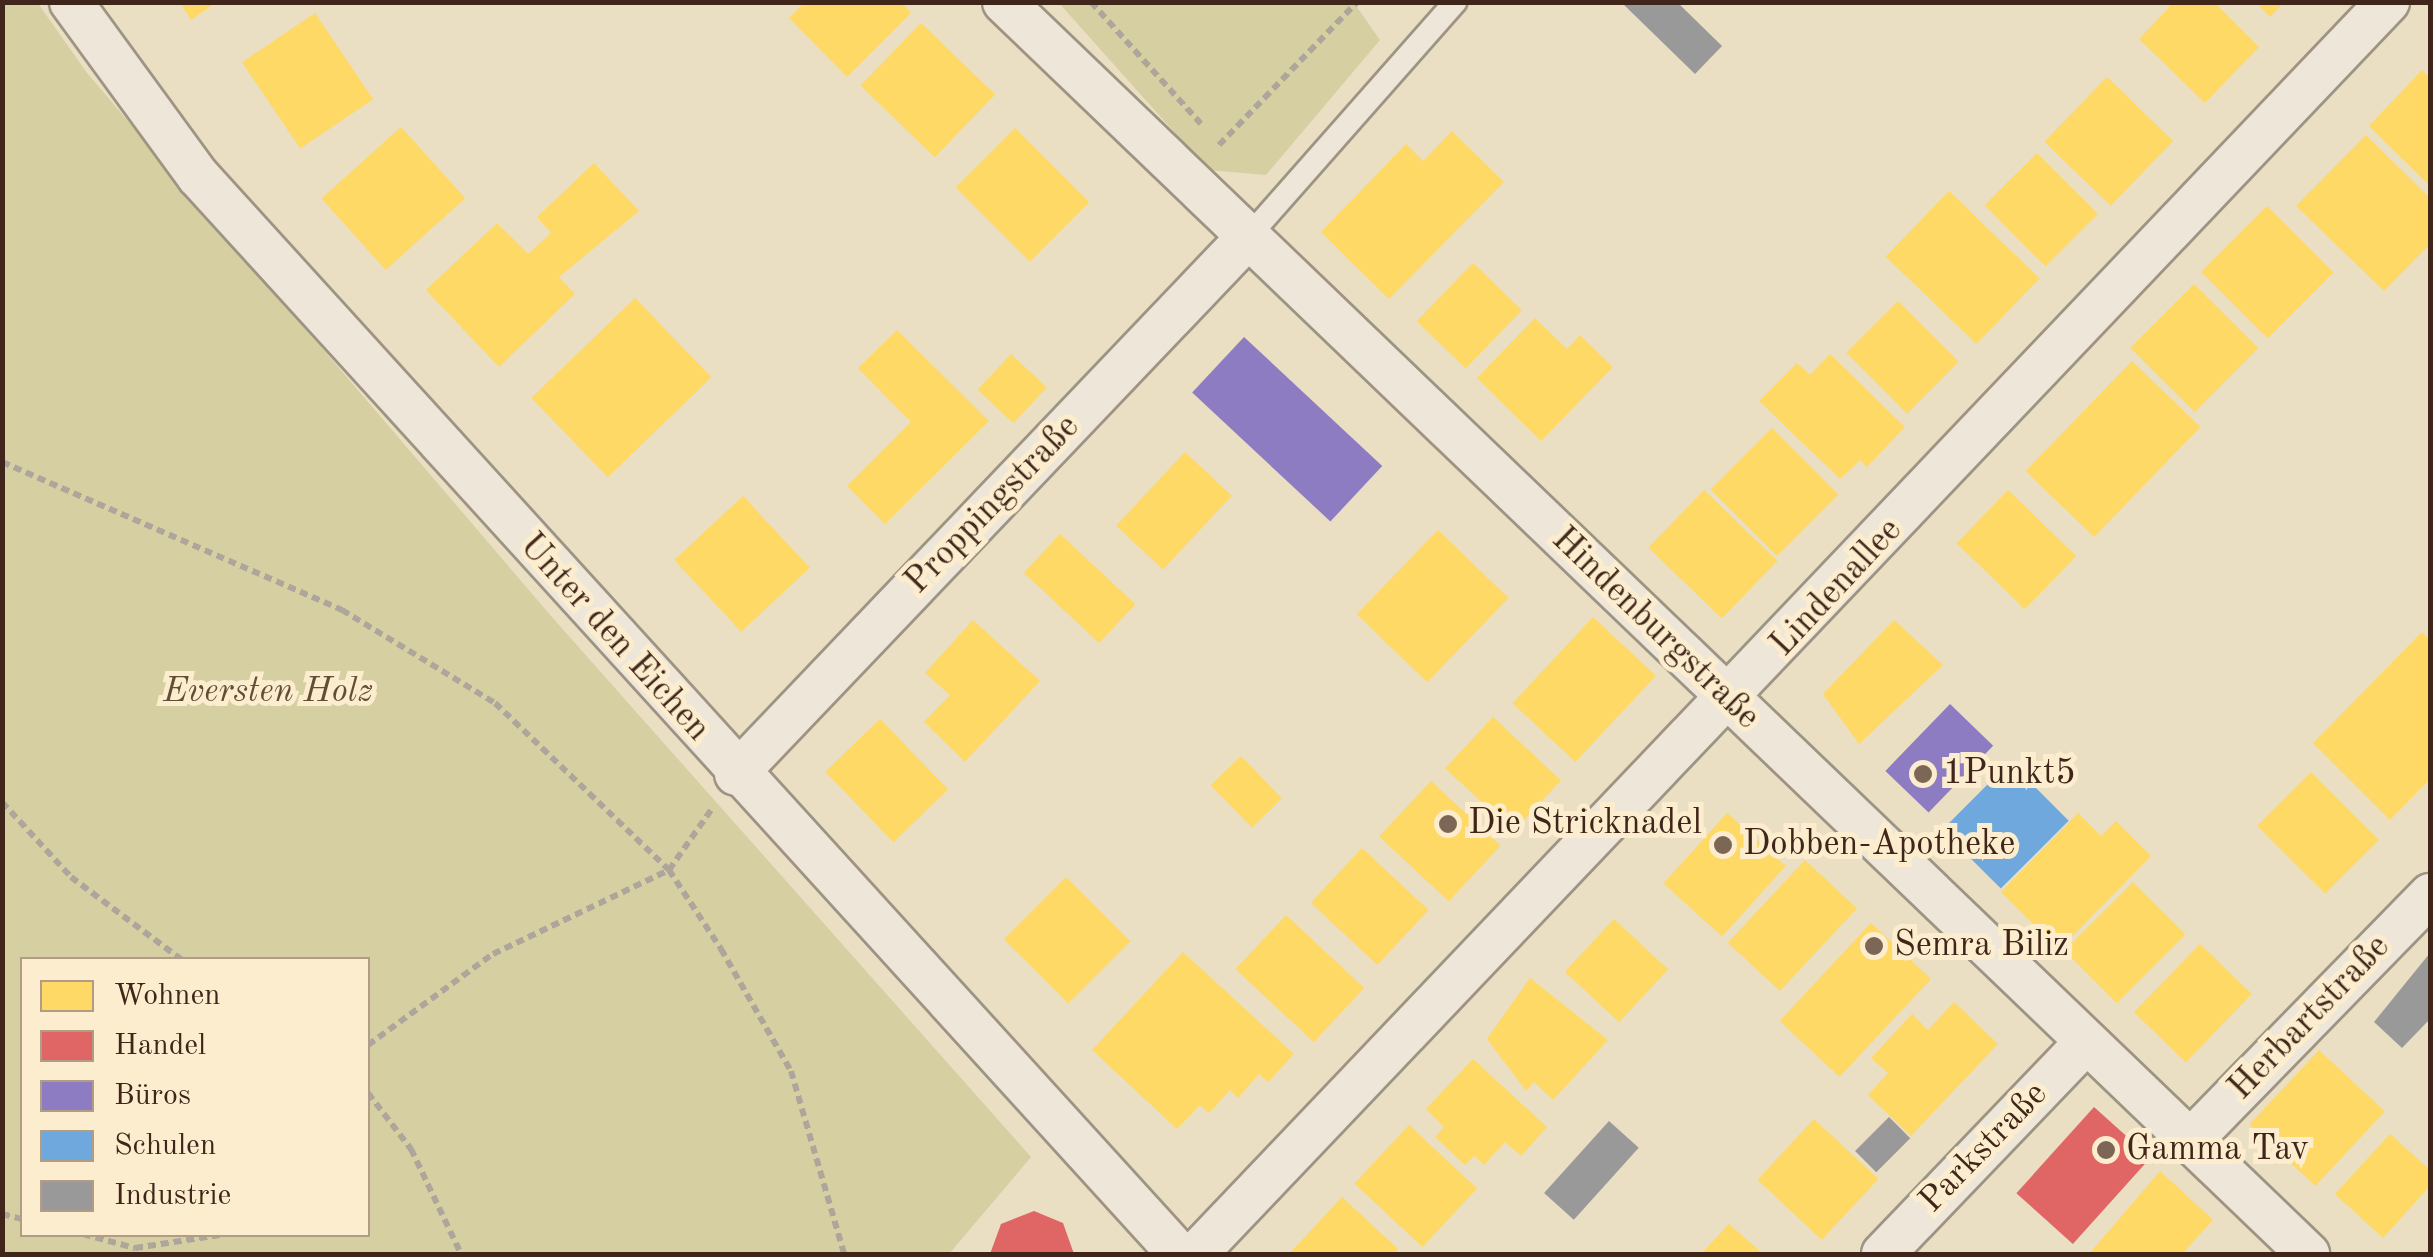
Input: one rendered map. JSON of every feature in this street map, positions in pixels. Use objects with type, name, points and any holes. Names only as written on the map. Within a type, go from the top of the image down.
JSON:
[{"type":"street","name":"Unter den Eichen","points":[[71,2],[198,176],[736,774],[1179,1254]]},
{"type":"street","name":"Hindenburgstraße","points":[[1004,2],[2308,1254]]},
{"type":"street","name":"Lindenallee","points":[[1196,1254],[1730,701],[2388,2]]},
{"type":"street","name":"Proppingstraße","points":[[736,774],[1249,236]]},
{"type":"street","name":"Herbartstraße","points":[[2190,1142],[2430,895]]},
{"type":"street","name":"Parkstraße","points":[[1882,1254],[2086,1042]]},
{"type":"lane","points":[[1249,236],[1455,2]]},
{"type":"path","points":[[1090,2],[1216,148],[1357,2]]},
{"type":"path","points":[[2,462],[342,610],[495,703],[669,870],[791,1071],[844,1254]]},
{"type":"path","points":[[370,1043],[493,954],[669,870],[736,774]]},
{"type":"path","points":[[2,802],[71,877],[178,957]]},
{"type":"path","points":[[370,1098],[411,1148],[461,1254]]},
{"type":"path","points":[[94,1237],[135,1248],[206,1237]]},
{"type":"green space","name":"Eversten Holz","points":[[37,2],[87,73],[551,616],[1031,1157],[949,1254],[3,1254],[2,3]]},
{"type":"green space","points":[[1059,3],[1354,3],[1380,40],[1266,175],[1208,170]]},
{"type":"building: Wohnen","points":[[180,2],[217,2],[191,20]]},
{"type":"building: Wohnen","points":[[805,2],[901,2],[911,13],[847,77],[789,18]]},
{"type":"building: Wohnen","points":[[2174,2],[2214,2],[2259,47],[2205,103],[2139,39]]},
{"type":"building: Wohnen","points":[[2256,2],[2284,2],[2270,17]]},
{"type":"building: Wohnen","points":[[315,13],[373,99],[300,148],[242,62]]},
{"type":"building: Wohnen","points":[[921,23],[995,95],[935,157],[861,86]]},
{"type":"building: Wohnen","points":[[2422,70],[2430,78],[2430,186],[2369,126]]},
{"type":"building: Wohnen","points":[[2107,77],[2173,141],[2111,206],[2044,142]]},
{"type":"building: Wohnen","points":[[401,127],[465,198],[386,270],[321,199]]},
{"type":"building: Wohnen","points":[[1015,128],[1089,202],[1030,262],[956,187]]},
{"type":"building: Wohnen","points":[[1452,131],[1504,182],[1389,299],[1321,232],[1406,144],[1423,161]]},
{"type":"building: Wohnen","points":[[2366,135],[2430,198],[2430,244],[2384,291],[2296,206]]},
{"type":"building: Wohnen","points":[[2037,153],[2098,214],[2045,266],[1985,205]]},
{"type":"building: Wohnen","points":[[594,163],[639,211],[559,277],[575,294],[499,367],[426,290],[497,223],[528,254],[551,233],[537,217]]},
{"type":"building: Wohnen","points":[[1949,191],[2040,279],[1976,344],[1886,256]]},
{"type":"building: Wohnen","points":[[2267,206],[2333,272],[2268,338],[2201,272]]},
{"type":"building: Wohnen","points":[[1473,263],[1522,310],[1466,369],[1417,321]]},
{"type":"building: Wohnen","points":[[2194,284],[2258,348],[2195,412],[2130,348]]},
{"type":"building: Wohnen","points":[[635,298],[711,377],[608,477],[531,398]]},
{"type":"building: Wohnen","points":[[1898,301],[1959,362],[1907,413],[1846,353]]},
{"type":"building: Wohnen","points":[[1535,318],[1567,349],[1580,335],[1613,367],[1541,441],[1477,378]]},
{"type":"building: Wohnen","points":[[897,330],[989,421],[885,524],[847,486],[911,422],[858,368]]},
{"type":"building: Wohnen","points":[[1011,354],[1047,387],[1013,423],[978,390]]},
{"type":"building: Wohnen","points":[[1830,354],[1905,427],[1867,467],[1860,460],[1840,479],[1759,401],[1797,363],[1810,375]]},
{"type":"building: Wohnen","points":[[2132,361],[2200,427],[2094,537],[2026,471]]},
{"type":"building: Wohnen","points":[[1772,428],[1838,494],[1777,556],[1710,490]]},
{"type":"building: Wohnen","points":[[1185,452],[1232,496],[1163,570],[1116,526]]},
{"type":"building: Wohnen","points":[[1704,490],[1777,561],[1722,618],[1648,548]]},
{"type":"building: Wohnen","points":[[2008,490],[2076,556],[2025,609],[1957,543]]},
{"type":"building: Wohnen","points":[[743,496],[810,568],[741,632],[674,560]]},
{"type":"building: Wohnen","points":[[1438,530],[1508,598],[1427,682],[1357,614]]},
{"type":"building: Wohnen","points":[[1060,534],[1135,604],[1099,643],[1024,573]]},
{"type":"building: Wohnen","points":[[1593,617],[1656,676],[1575,762],[1513,703]]},
{"type":"building: Wohnen","points":[[973,620],[1040,681],[965,762],[924,722],[950,695],[925,673]]},
{"type":"building: Wohnen","points":[[1894,620],[1943,665],[1859,744],[1823,694]]},
{"type":"building: Wohnen","points":[[2422,632],[2430,640],[2430,779],[2390,820],[2313,743]]},
{"type":"building: Wohnen","points":[[1493,717],[1561,780],[1513,832],[1445,768]]},
{"type":"building: Wohnen","points":[[880,719],[948,789],[893,842],[825,772]]},
{"type":"building: Wohnen","points":[[1241,756],[1282,798],[1252,828],[1211,785]]},
{"type":"building: Wohnen","points":[[2311,772],[2379,840],[2325,894],[2257,826]]},
{"type":"building: Wohnen","points":[[1431,781],[1500,846],[1449,901],[1379,837]]},
{"type":"building: Wohnen","points":[[1727,813],[1786,866],[1722,936],[1663,884]]},
{"type":"building: Wohnen","points":[[2078,813],[2101,836],[2116,821],[2151,856],[2059,950],[2001,892]]},
{"type":"building: Wohnen","points":[[1362,848],[1429,910],[1377,965],[1311,903]]},
{"type":"building: Wohnen","points":[[1805,860],[1857,908],[1780,991],[1728,943]]},
{"type":"building: Wohnen","points":[[1066,877],[1130,941],[1068,1004],[1004,939]]},
{"type":"building: Wohnen","points":[[2133,882],[2185,934],[2117,1003],[2064,951]]},
{"type":"building: Wohnen","points":[[1286,915],[1364,988],[1314,1042],[1236,969]]},
{"type":"building: Wohnen","points":[[1614,919],[1668,969],[1619,1022],[1565,972]]},
{"type":"building: Wohnen","points":[[1871,923],[1931,979],[1840,1077],[1780,1021]]},
{"type":"building: Wohnen","points":[[2200,944],[2252,994],[2186,1062],[2134,1012]]},
{"type":"building: Wohnen","points":[[1183,952],[1294,1054],[1268,1082],[1259,1074],[1238,1098],[1230,1090],[1209,1113],[1200,1105],[1177,1129],[1092,1050]]},
{"type":"building: Wohnen","points":[[1530,978],[1608,1040],[1553,1100],[1534,1082],[1526,1091],[1487,1039]]},
{"type":"building: Wohnen","points":[[1954,1002],[1998,1044],[1911,1136],[1868,1095],[1888,1073],[1871,1058],[1912,1014],[1928,1030]]},
{"type":"building: Wohnen","points":[[2319,1050],[2385,1111],[2315,1186],[2249,1125]]},
{"type":"building: Wohnen","points":[[1473,1059],[1547,1127],[1521,1156],[1505,1142],[1484,1165],[1474,1156],[1465,1165],[1435,1137],[1444,1127],[1426,1109]]},
{"type":"building: Wohnen","points":[[1814,1119],[1878,1179],[1822,1240],[1757,1180]]},
{"type":"building: Wohnen","points":[[1409,1125],[1477,1188],[1422,1247],[1354,1184]]},
{"type":"building: Wohnen","points":[[2390,1134],[2430,1170],[2430,1186],[2383,1238],[2335,1194]]},
{"type":"building: Wohnen","points":[[2160,1171],[2213,1220],[2182,1254],[2089,1254]]},
{"type":"building: Wohnen","points":[[1342,1197],[1398,1249],[1393,1254],[1289,1254]]},
{"type":"building: Wohnen","points":[[1729,1224],[1763,1254],[1701,1254]]},
{"type":"building: Handel","points":[[2094,1107],[2150,1158],[2073,1244],[2016,1193]]},
{"type":"building: Handel","points":[[1034,1211],[1063,1223],[1074,1254],[990,1254],[1001,1224]]},
{"type":"building: Büros","points":[[1244,337],[1382,466],[1330,521],[1192,393]]},
{"type":"building: Büros","points":[[1950,704],[1993,746],[1929,813],[1885,771]]},
{"type":"building: Schulen","points":[[2010,762],[2069,821],[2001,889],[1942,830]]},
{"type":"building: Industrie","points":[[1621,2],[1677,2],[1722,46],[1695,74]]},
{"type":"building: Industrie","points":[[2430,953],[2430,1019],[2402,1048],[2374,1022]]},
{"type":"building: Industrie","points":[[1889,1117],[1910,1138],[1876,1172],[1855,1151]]},
{"type":"building: Industrie","points":[[1609,1121],[1639,1148],[1574,1220],[1544,1193]]},
{"type":"place","name":"1Punkt5","points":[[1923,774]]},
{"type":"place","name":"Die Stricknadel","points":[[1448,824]]},
{"type":"place","name":"Dobben-Apotheke","points":[[1723,845]]},
{"type":"place","name":"Semra Biliz","points":[[1874,946]]},
{"type":"place","name":"Gamma Tav","points":[[2106,1150]]}]
